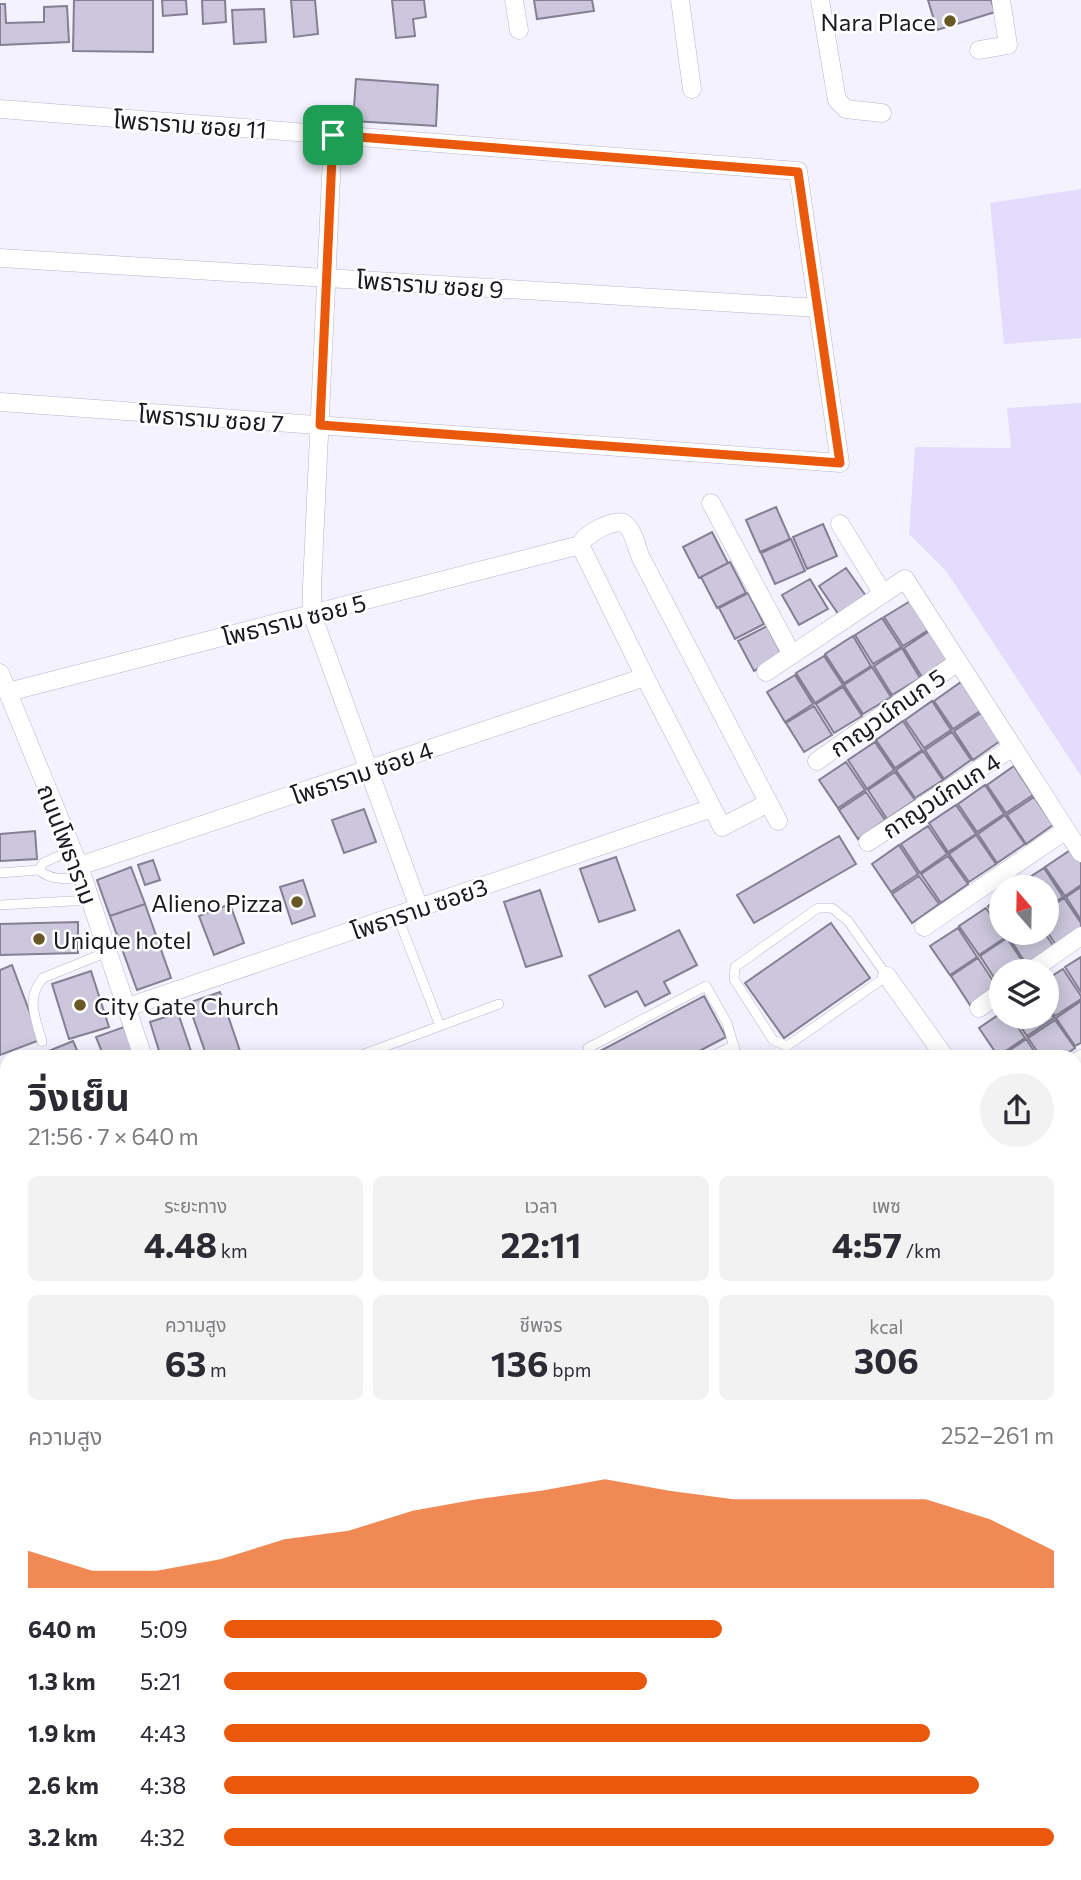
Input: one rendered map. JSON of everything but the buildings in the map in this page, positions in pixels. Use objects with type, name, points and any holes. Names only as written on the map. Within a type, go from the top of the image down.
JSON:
[{"type":"street","points":[[514,0],[519,30]]},
{"type":"street","points":[[680,0],[692,89]]},
{"type":"street","points":[[820,0],[837,100],[846,109],[882,113]]},
{"type":"street","points":[[979,50],[1008,45],[1001,0]]},
{"type":"street","name":"โพธาราม ซอย 11","points":[[0,109],[798,172],[818,308]]},
{"type":"street","points":[[333,135],[312,614],[419,908]]},
{"type":"street","name":"โพธาราม ซอย 9","points":[[0,258],[818,308]]},
{"type":"street","name":"โพธาราม ซอย 7","points":[[0,402],[840,463],[818,308]]},
{"type":"street","points":[[711,503],[792,655]]},
{"type":"street","points":[[768,803],[722,827],[580,545],[586,536],[620,522],[630,530],[778,821]]},
{"type":"street","points":[[839,524],[883,594]]},
{"type":"street","name":"โพธาราม ซอย 5","points":[[8,692],[580,545]]},
{"type":"street","points":[[766,672],[905,579],[1081,853]]},
{"type":"street","name":"กาญวน์กนก 5","points":[[817,761],[958,662]]},
{"type":"street","name":"ถนนโพธาราม","points":[[0,673],[78,864],[140,1050]]},
{"type":"street","name":"โพธาราม ซอย 4","points":[[78,864],[645,677]]},
{"type":"street","name":"กาญวน์กนก 4","points":[[868,842],[1013,747]]},
{"type":"street","name":"โพธาราม ซอย3","points":[[125,1008],[712,808]]},
{"type":"street","points":[[924,927],[1066,830]]},
{"type":"street","points":[[1048,959],[1081,936]]},
{"type":"street","points":[[887,976],[940,1050]]},
{"type":"street","points":[[979,1008],[989,1001]]},
{"type":"lane","points":[[39,870],[43,863],[78,864]]},
{"type":"lane","points":[[0,873],[39,870],[44,875],[67,880],[78,864]]},
{"type":"lane","points":[[0,905],[90,900]]},
{"type":"lane","points":[[818,908],[832,908],[848,921],[887,976],[787,1046],[773,1040],[734,979],[735,967],[818,908]]},
{"type":"lane","points":[[397,915],[440,1026]]},
{"type":"lane","points":[[42,1042],[32,996],[37,985],[43,978],[107,952]]},
{"type":"lane","points":[[589,1050],[588,1048],[706,986],[727,1023],[735,1050]]},
{"type":"lane","points":[[375,1050],[499,1004]]},
{"type":"lane","points":[[724,1050],[734,1045]]},
{"type":"shaded area","points":[[1081,189],[1081,338],[1004,344],[990,203]]},
{"type":"shaded area","points":[[1081,403],[1081,776],[946,571],[909,534],[915,447],[1011,448],[1007,408]]},
{"type":"place","name":"Nara Place","points":[[950,21]]},
{"type":"place","name":"Alieno Pizza","points":[[297,902]]},
{"type":"place","name":"Unique hotel","points":[[39,939]]},
{"type":"place","name":"City Gate Church","points":[[80,1005]]},
{"type":"route","points":[[333,135],[798,172],[840,463],[320,425],[333,135]]}]
